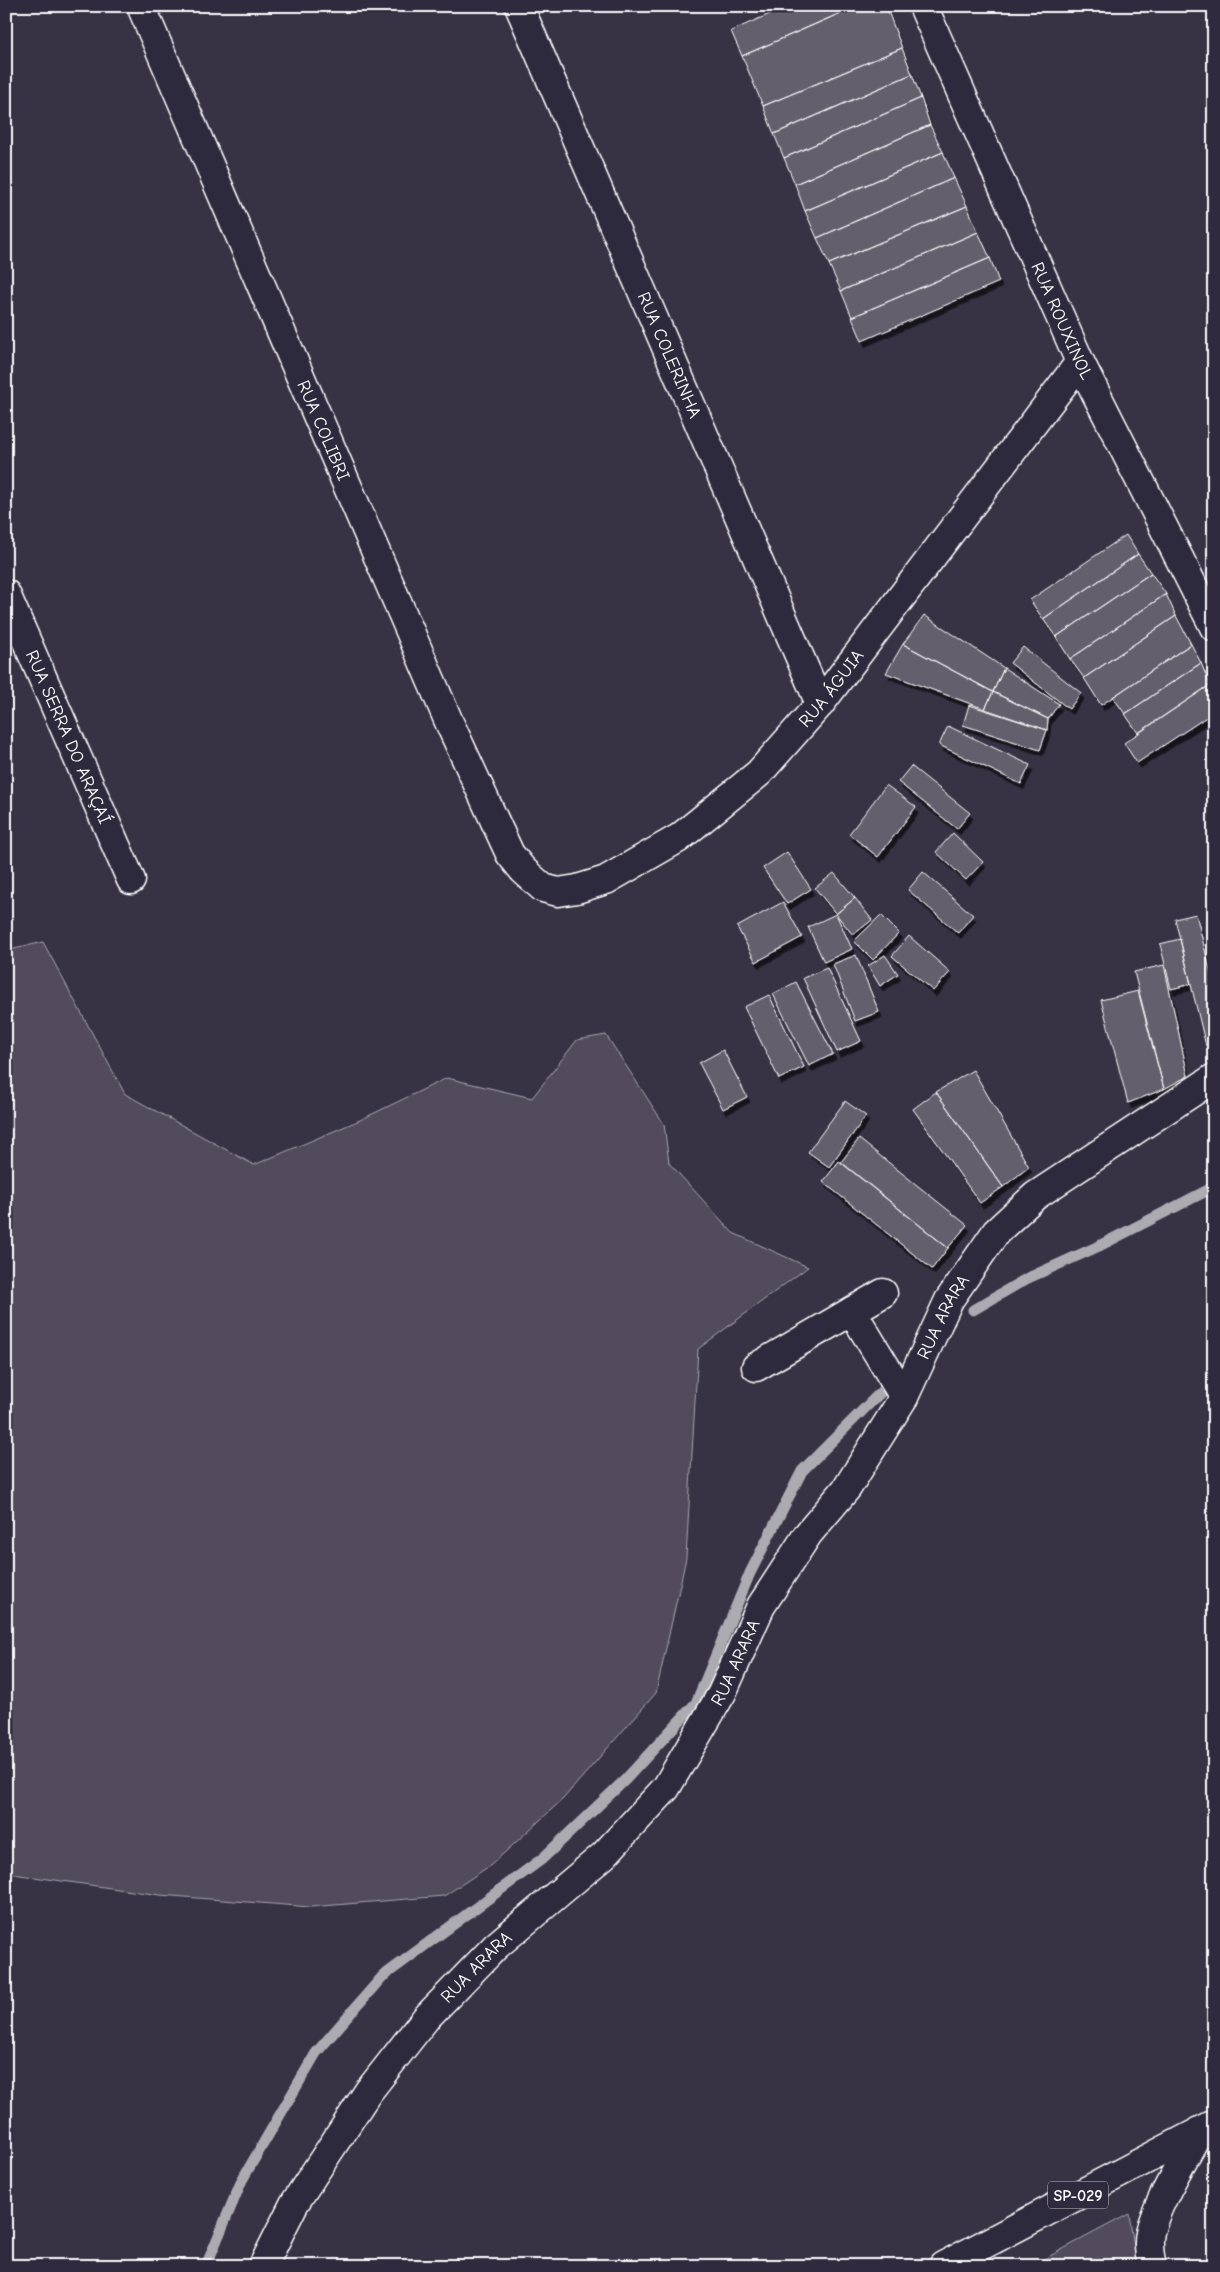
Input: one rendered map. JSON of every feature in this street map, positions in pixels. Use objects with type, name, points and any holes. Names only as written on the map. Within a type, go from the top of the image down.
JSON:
[{"type":"main road","name":"RUA COLIBRI","points":[[141,6],[446,713],[510,854]]},
{"type":"main road","name":"RUA COLERINHA","points":[[519,6],[820,704]]},
{"type":"main road","name":"RUA ROUXINOL","points":[[924,6],[1080,362],[1214,627]]},
{"type":"main road","name":"RUA ÁGUIA","points":[[510,854],[542,888],[558,892],[577,889],[606,880],[679,838],[759,773],[820,704],[1080,362]]},
{"type":"main road","name":"RUA SERRA DO ARAÇAÍ","points":[[6,594],[131,880]]},
{"type":"main road","name":"RUA ARARA","points":[[263,2266],[294,2204],[368,2092],[426,2018],[496,1946],[604,1855],[666,1788],[722,1694],[761,1606],[808,1534],[847,1488],[904,1397],[948,1300],[996,1232],[1035,1196],[1214,1078]]},
{"type":"main road","points":[[756,1367],[883,1293]]},
{"type":"main road","points":[[852,1311],[904,1397]]},
{"type":"main road","name":"SP-029","points":[[943,2266],[1207,2128]]},
{"type":"main road","name":"SP-029","points":[[1153,2266],[1150,2260],[1149,2233],[1159,2208],[1207,2128]]},
{"type":"shaded area","points":[[43,942],[125,1094],[254,1165],[360,1120],[447,1078],[532,1098],[577,1040],[606,1035],[664,1124],[669,1163],[733,1233],[808,1267],[698,1349],[686,1558],[656,1693],[563,1799],[491,1865],[444,1896],[310,1907],[160,1895],[6,1873],[6,951]]},
{"type":"shaded area","points":[[1129,2214],[1137,2266],[1031,2266]]},
{"type":"building","points":[[788,6],[857,6],[742,56],[731,31]]},
{"type":"building","points":[[857,6],[886,6],[902,48],[763,106],[742,56]]},
{"type":"building","points":[[902,48],[912,74],[774,134],[763,106]]},
{"type":"building","points":[[912,74],[921,98],[784,158],[774,134]]},
{"type":"building","points":[[921,98],[930,125],[795,184],[784,158]]},
{"type":"building","points":[[930,125],[943,152],[805,211],[795,184]]},
{"type":"building","points":[[943,152],[954,178],[817,238],[805,211]]},
{"type":"building","points":[[954,178],[967,206],[829,264],[817,238]]},
{"type":"building","points":[[967,206],[978,232],[841,291],[829,264]]},
{"type":"building","points":[[978,232],[990,258],[852,317],[841,291]]},
{"type":"building","points":[[990,258],[999,282],[862,341],[852,317]]},
{"type":"building","points":[[1126,535],[1138,554],[1043,619],[1030,600]]},
{"type":"building","points":[[1138,554],[1151,573],[1056,637],[1043,619]]},
{"type":"building","points":[[1151,573],[1166,594],[1070,659],[1056,637]]},
{"type":"building","points":[[1166,594],[1176,616],[1084,678],[1070,659]]},
{"type":"building","points":[[924,615],[1004,668],[993,692],[903,644]]},
{"type":"building","points":[[1176,616],[1191,644],[1101,705],[1084,678]]},
{"type":"building","points":[[903,644],[993,692],[985,709],[886,673]]},
{"type":"building","points":[[1191,644],[1201,663],[1125,714],[1113,697]]},
{"type":"building","points":[[1023,647],[1081,693],[1069,709],[1010,663]]},
{"type":"building","points":[[1201,663],[1210,685],[1138,733],[1125,714]]},
{"type":"building","points":[[1004,668],[1059,704],[1048,719],[993,692]]},
{"type":"building","points":[[1210,685],[1214,694],[1214,712],[1137,763],[1124,743]]},
{"type":"building","points":[[993,692],[1048,719],[1047,730],[985,709]]},
{"type":"building","points":[[969,705],[1047,730],[1040,750],[963,725]]},
{"type":"building","points":[[948,726],[1030,765],[1021,784],[939,745]]},
{"type":"building","points":[[911,766],[970,813],[957,829],[898,782]]},
{"type":"building","points":[[886,785],[916,807],[878,857],[849,834]]},
{"type":"building","points":[[953,833],[983,862],[966,880],[936,852]]},
{"type":"building","points":[[787,852],[811,889],[787,904],[763,868]]},
{"type":"building","points":[[923,872],[973,915],[958,933],[908,890]]},
{"type":"building","points":[[834,873],[855,898],[836,914],[815,888]]},
{"type":"building","points":[[855,898],[872,920],[853,935],[836,914]]},
{"type":"building","points":[[783,902],[802,937],[756,962],[737,927]]},
{"type":"building","points":[[836,914],[852,949],[824,962],[808,927]]},
{"type":"building","points":[[1196,914],[1214,986],[1214,1044],[1206,1046],[1175,919]]},
{"type":"building","points":[[881,915],[899,933],[873,960],[854,941]]},
{"type":"building","points":[[909,936],[950,972],[933,991],[892,956]]},
{"type":"building","points":[[1180,939],[1191,984],[1171,989],[1160,944]]},
{"type":"building","points":[[856,955],[879,1012],[855,1021],[833,964]]},
{"type":"building","points":[[885,955],[898,974],[880,986],[868,966]]},
{"type":"building","points":[[1164,965],[1188,1076],[1164,1089],[1134,972]]},
{"type":"building","points":[[827,968],[861,1041],[837,1052],[803,978]]},
{"type":"building","points":[[796,982],[833,1054],[809,1066],[773,994]]},
{"type":"building","points":[[1138,991],[1164,1089],[1128,1103],[1101,1000]]},
{"type":"building","points":[[769,995],[804,1067],[779,1079],[744,1007]]},
{"type":"building","points":[[723,1050],[747,1097],[723,1109],[699,1063]]},
{"type":"building","points":[[973,1070],[1029,1167],[1003,1187],[936,1092]]},
{"type":"building","points":[[936,1092],[1003,1187],[980,1203],[913,1109]]},
{"type":"building","points":[[845,1101],[866,1116],[829,1167],[808,1152]]},
{"type":"building","points":[[859,1139],[967,1225],[948,1248],[841,1162]]},
{"type":"building","points":[[839,1161],[948,1248],[932,1269],[823,1182]]},
{"type":"waterway","points":[[973,1310],[1026,1279],[1099,1246],[1214,1187]]},
{"type":"waterway","points":[[206,2266],[242,2180],[316,2053],[382,1977],[542,1859],[625,1780],[696,1703],[750,1573],[802,1471],[885,1388]]}]
